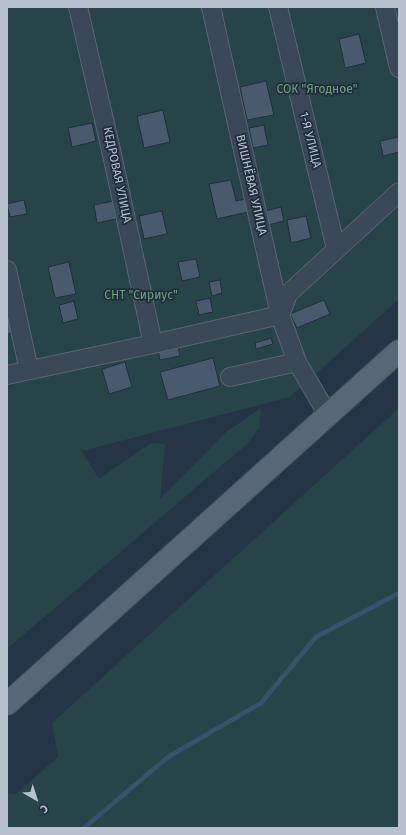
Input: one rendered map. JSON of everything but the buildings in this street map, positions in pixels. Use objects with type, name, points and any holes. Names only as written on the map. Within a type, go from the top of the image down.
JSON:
[{"type":"main road","points":[[7,704],[399,351]]},
{"type":"street","name":"КЕДРОВАЯ УЛИЦА","points":[[78,7],[154,344]]},
{"type":"street","name":"ВИШНЁВАЯ УЛИЦА","points":[[211,7],[280,315],[297,362],[328,415]]},
{"type":"street","name":"1-Я УЛИЦА","points":[[278,7],[336,249]]},
{"type":"street","points":[[384,7],[399,68]]},
{"type":"street","points":[[7,375],[154,344],[280,315],[288,294],[399,192]]},
{"type":"street","points":[[7,270],[29,370]]},
{"type":"street","points":[[230,377],[297,362]]},
{"type":"green space","name":"СНТ \"Сириус\"","points":[[7,7],[399,7],[399,299],[290,397],[82,451],[99,479],[151,443],[165,444],[160,499],[226,432],[261,408],[259,428],[248,443],[7,649]]},
{"type":"green space","points":[[399,408],[399,828],[7,828],[7,793],[16,794],[58,757],[52,723]]},
{"type":"waterway","points":[[84,828],[168,757],[261,703],[316,637],[399,593]]},
{"type":"park label","name":"СОК \"Ягодное\"","points":[[317,90]]}]
